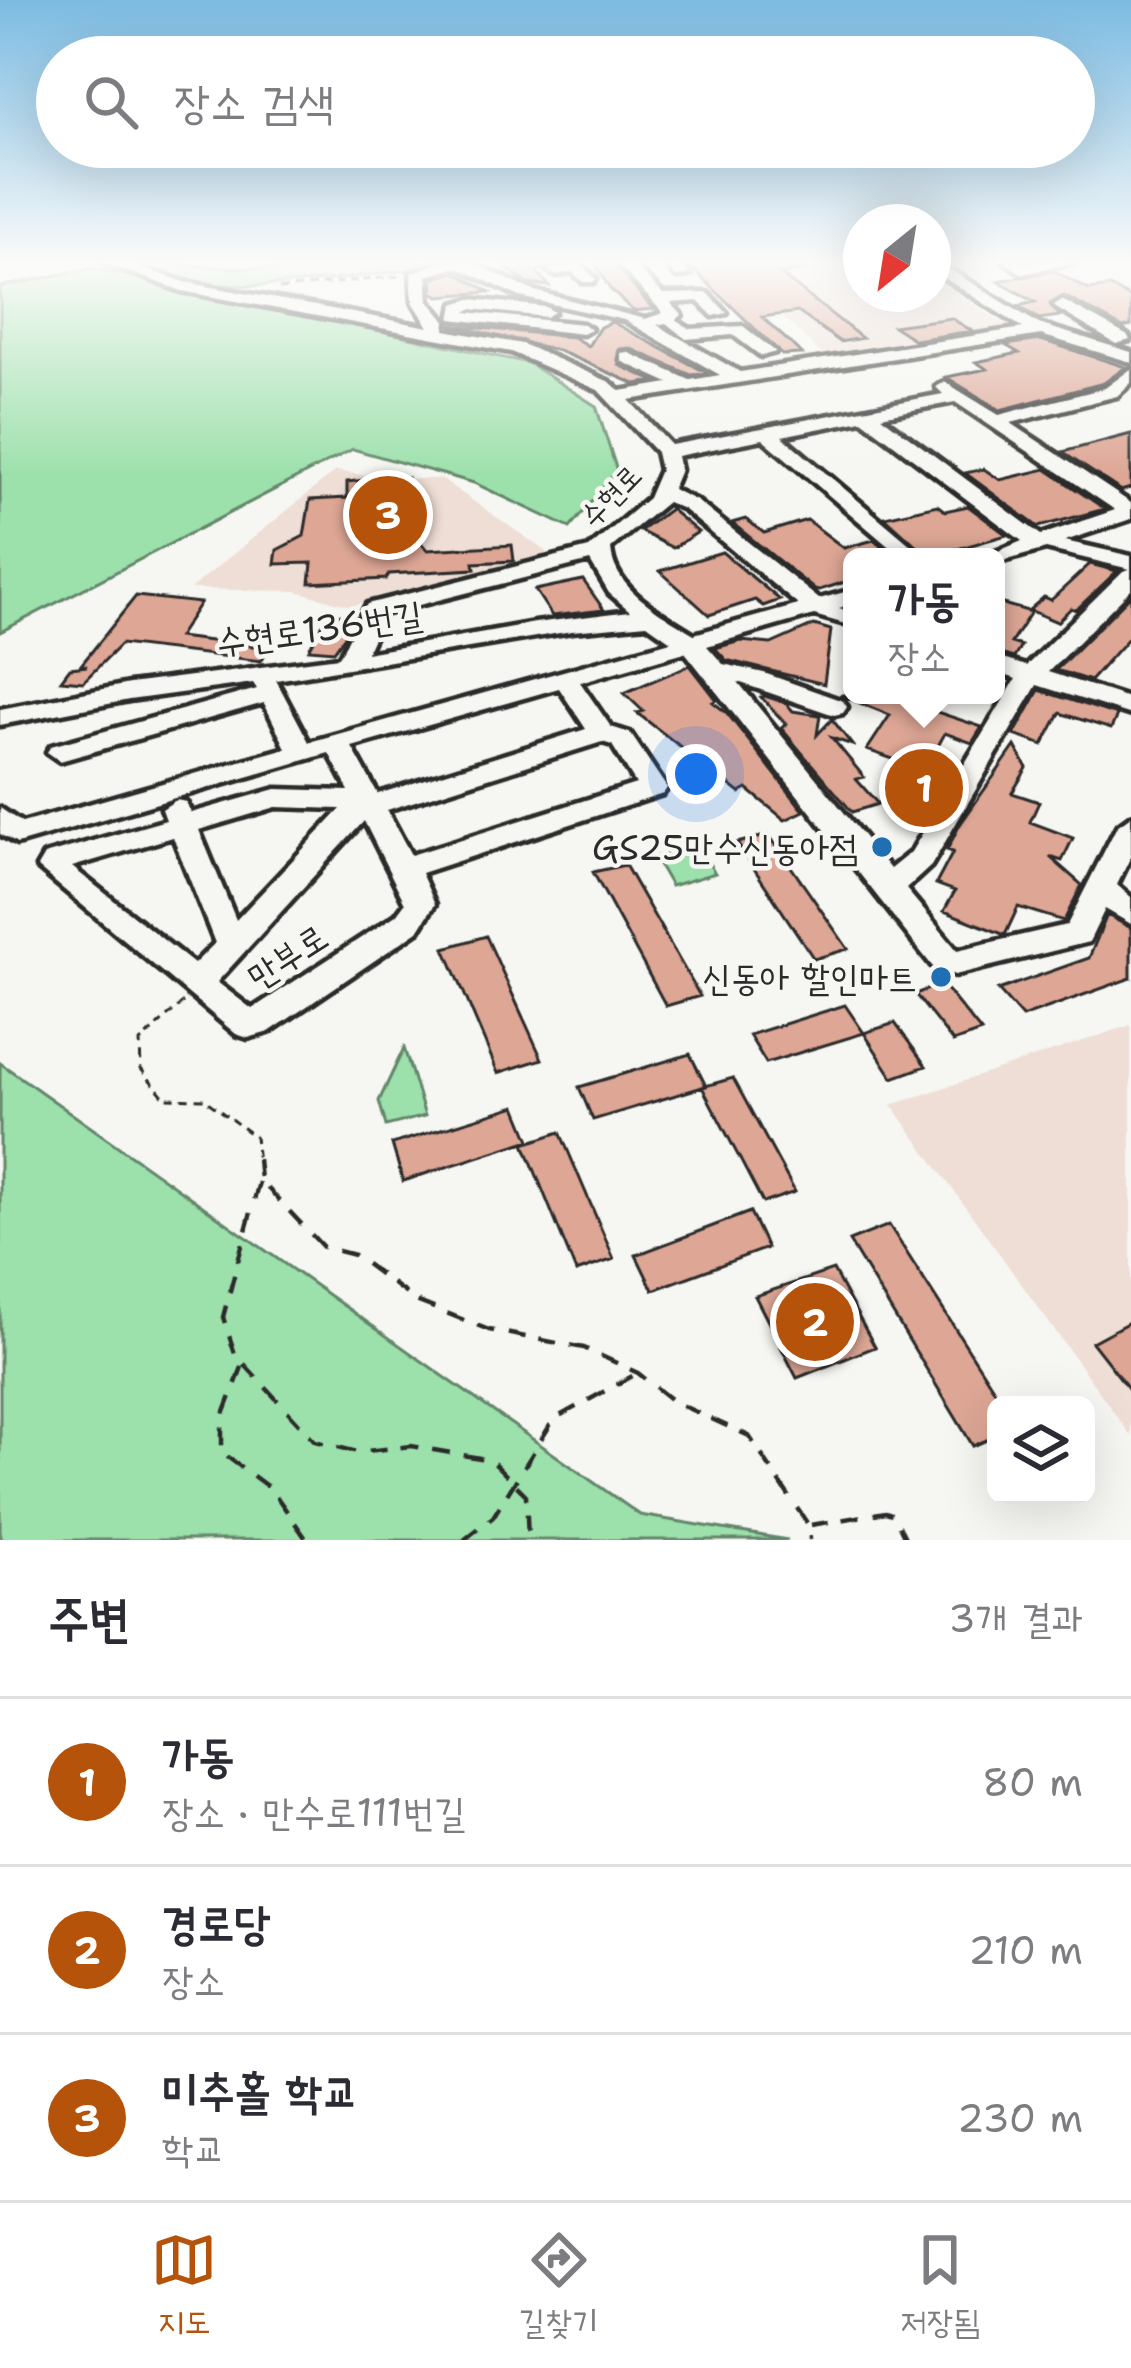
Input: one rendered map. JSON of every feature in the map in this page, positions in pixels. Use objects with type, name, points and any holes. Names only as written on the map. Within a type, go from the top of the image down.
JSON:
[{"type":"street","name":"수현로","points":[[450,334],[529,352],[584,375],[617,397],[666,452],[670,470],[663,492],[598,552],[605,572],[648,617],[687,641],[715,670],[944,958],[955,962],[1078,934],[1101,889]]},
{"type":"street","points":[[529,352],[573,334]]},
{"type":"street","points":[[580,334],[601,347]]},
{"type":"street","points":[[661,334],[736,377]]},
{"type":"street","points":[[686,334],[717,334]]},
{"type":"street","points":[[741,334],[767,352]]},
{"type":"street","points":[[617,397],[1015,334]]},
{"type":"street","points":[[1055,334],[1131,357]]},
{"type":"street","points":[[712,335],[730,350]]},
{"type":"street","points":[[1096,344],[1126,339]]},
{"type":"street","points":[[627,356],[686,385]]},
{"type":"street","points":[[996,421],[1111,392],[1131,374]]},
{"type":"street","points":[[940,383],[1131,512]]},
{"type":"street","points":[[666,452],[959,396]]},
{"type":"street","points":[[866,414],[1042,543],[1131,562]]},
{"type":"street","points":[[767,433],[903,548]]},
{"type":"street","points":[[663,492],[690,506],[816,608],[843,616]]},
{"type":"street","points":[[1005,554],[1131,512]]},
{"type":"street","points":[[349,662],[375,609],[381,606],[598,552]]},
{"type":"street","points":[[888,888],[921,859],[1031,675],[1131,576]]},
{"type":"street","points":[[9,826],[168,790],[843,600]]},
{"type":"street","name":"수현로136번길","points":[[0,717],[164,686],[266,684],[349,662],[578,620],[648,617]]},
{"type":"street","points":[[1005,667],[1131,706]]},
{"type":"street","points":[[715,670],[755,678],[834,707]]},
{"type":"street","points":[[566,680],[602,733]]},
{"type":"street","points":[[60,752],[266,684],[301,752]]},
{"type":"street","points":[[196,983],[335,830],[369,804],[602,733],[620,739],[653,788],[403,868]]},
{"type":"street","name":"만부로","points":[[182,825],[54,862],[52,867],[248,1025],[257,1022],[407,923],[420,904],[336,741]]},
{"type":"street","points":[[168,790],[230,945]]},
{"type":"street","points":[[182,825],[277,798],[369,804]]},
{"type":"street","points":[[1131,826],[1101,889],[1131,914]]},
{"type":"path","points":[[196,983],[190,995],[140,1042],[142,1069],[165,1098],[204,1099],[255,1137],[260,1180],[223,1317],[235,1354],[315,1442],[357,1452],[411,1446],[453,1450],[491,1460],[526,1495],[528,1540]]},
{"type":"path","points":[[260,1180],[323,1247],[370,1265],[416,1301],[489,1330],[584,1348],[638,1373],[674,1402],[749,1436],[809,1526],[809,1540]]},
{"type":"path","points":[[243,1364],[222,1420],[222,1453],[249,1466],[284,1501],[307,1540]]},
{"type":"path","points":[[464,1540],[493,1516],[554,1419],[638,1373]]},
{"type":"path","points":[[809,1526],[886,1512],[894,1515],[907,1540]]},
{"type":"shaded area","points":[[800,334],[960,334],[824,356]]},
{"type":"shaded area","points":[[336,471],[388,479],[441,479],[547,552],[534,563],[350,606],[297,591],[190,589]]},
{"type":"shaded area","points":[[1131,1025],[1131,1436],[892,1105]]},
{"type":"green space","points":[[0,334],[394,334],[528,363],[596,406],[617,471],[570,528],[474,483],[353,449],[0,632]]},
{"type":"green space","points":[[698,846],[715,873],[671,886],[654,857]]},
{"type":"green space","points":[[404,1048],[425,1116],[386,1126],[379,1101]]},
{"type":"green space","points":[[0,1063],[640,1515],[788,1540],[0,1540]]},
{"type":"building","points":[[487,334],[573,337],[588,346],[596,334],[634,334],[707,373],[691,375],[629,348],[620,349],[619,365],[654,381],[635,384],[559,351]]},
{"type":"building","points":[[760,334],[780,334],[802,354],[782,355]]},
{"type":"building","points":[[829,334],[862,338],[840,342]]},
{"type":"building","points":[[905,334],[954,334],[915,340]]},
{"type":"building","points":[[1041,340],[1126,367],[1104,383],[1000,410],[946,377],[987,369],[976,362],[1019,353],[1005,345]]},
{"type":"building","points":[[1131,434],[1131,488],[1121,491],[1062,452]]},
{"type":"building","points":[[984,469],[1000,480],[1046,469],[1105,509],[1038,527],[965,473]]},
{"type":"building","points":[[407,478],[411,531],[427,550],[512,545],[514,561],[474,563],[475,569],[389,574],[386,579],[310,583],[312,563],[275,564],[277,550],[304,536],[310,500],[347,498],[347,482]]},
{"type":"building","points":[[937,505],[945,511],[968,506],[1007,535],[961,548],[919,548],[885,517]]},
{"type":"building","points":[[670,509],[698,532],[673,548],[640,531]]},
{"type":"building","points":[[746,519],[764,533],[807,520],[844,548],[843,583],[816,591],[732,523]]},
{"type":"building","points":[[874,540],[883,548],[844,548]]},
{"type":"building","points":[[722,552],[780,600],[763,606],[755,600],[709,615],[660,571]]},
{"type":"building","points":[[1090,564],[1117,571],[1076,610],[1071,608],[1057,622],[1029,610],[1044,597],[1051,600]]},
{"type":"building","points":[[583,580],[604,610],[552,616],[535,590]]},
{"type":"building","points":[[1131,595],[1131,635],[1090,681],[1056,670]]},
{"type":"building","points":[[136,596],[200,603],[178,637],[269,648],[261,661],[121,644],[83,682],[61,680],[70,668],[87,666],[81,665]]},
{"type":"building","points":[[1005,605],[1031,612],[1011,643],[1021,646],[1014,658],[1005,656]]},
{"type":"building","points":[[329,613],[343,615],[351,625],[334,651],[309,649]]},
{"type":"building","points":[[814,625],[831,630],[824,684],[726,660],[715,648],[741,641],[771,644]]},
{"type":"building","points":[[690,665],[717,700],[713,702],[727,713],[804,811],[785,820],[747,789],[740,793],[637,713],[643,711],[624,693]]},
{"type":"building","points":[[1039,690],[1117,715],[1111,729],[1060,713],[1043,745],[1014,735]]},
{"type":"building","points":[[761,697],[786,703],[793,711],[820,715],[817,735],[832,719],[852,745],[832,738],[864,777],[856,779],[878,804],[852,812],[781,728],[786,724]]},
{"type":"building","points":[[862,704],[913,704],[982,727],[972,743],[945,733],[931,759],[956,767],[925,821],[892,809],[916,767],[867,750],[890,715]]},
{"type":"building","points":[[1015,746],[1027,768],[1012,793],[1039,802],[1030,822],[1073,838],[1062,861],[1050,857],[1082,885],[1064,921],[1018,907],[1005,935],[944,911],[955,891],[936,884],[953,852],[947,850],[959,826]]},
{"type":"building","points":[[769,835],[848,949],[814,959],[737,843]]},
{"type":"building","points":[[625,865],[700,996],[666,1006],[593,872]]},
{"type":"building","points":[[1107,915],[1131,928],[1131,978],[1022,1017],[998,990],[1089,958]]},
{"type":"building","points":[[486,936],[542,1059],[498,1073],[445,948]]},
{"type":"building","points":[[942,984],[981,1032],[953,1042],[915,994]]},
{"type":"building","points":[[845,1005],[864,1033],[766,1063],[749,1035]]},
{"type":"building","points":[[895,1023],[926,1066],[893,1078],[864,1033]]},
{"type":"building","points":[[690,1054],[706,1086],[593,1120],[579,1087]]},
{"type":"building","points":[[733,1078],[795,1192],[763,1203],[702,1087]]},
{"type":"building","points":[[516,1106],[530,1140],[403,1181],[392,1144]]},
{"type":"building","points":[[560,1132],[614,1259],[576,1272],[524,1144]]},
{"type":"building","points":[[750,1212],[767,1248],[653,1290],[636,1255]]},
{"type":"building","points":[[889,1225],[998,1396],[987,1396],[987,1440],[973,1446],[849,1241]]},
{"type":"building","points":[[833,1270],[875,1347],[797,1378],[755,1296]]},
{"type":"building","points":[[1131,1321],[1131,1392],[1092,1342]]},
{"type":"place","name":"미추홀 학교","points":[[388,515]]},
{"type":"place","name":"가동","points":[[924,788]]},
{"type":"place","name":"GS25만수신동아점","points":[[882,847]]},
{"type":"place","name":"신동아 할인마트","points":[[941,977]]},
{"type":"place","name":"경로당","points":[[815,1322]]}]
